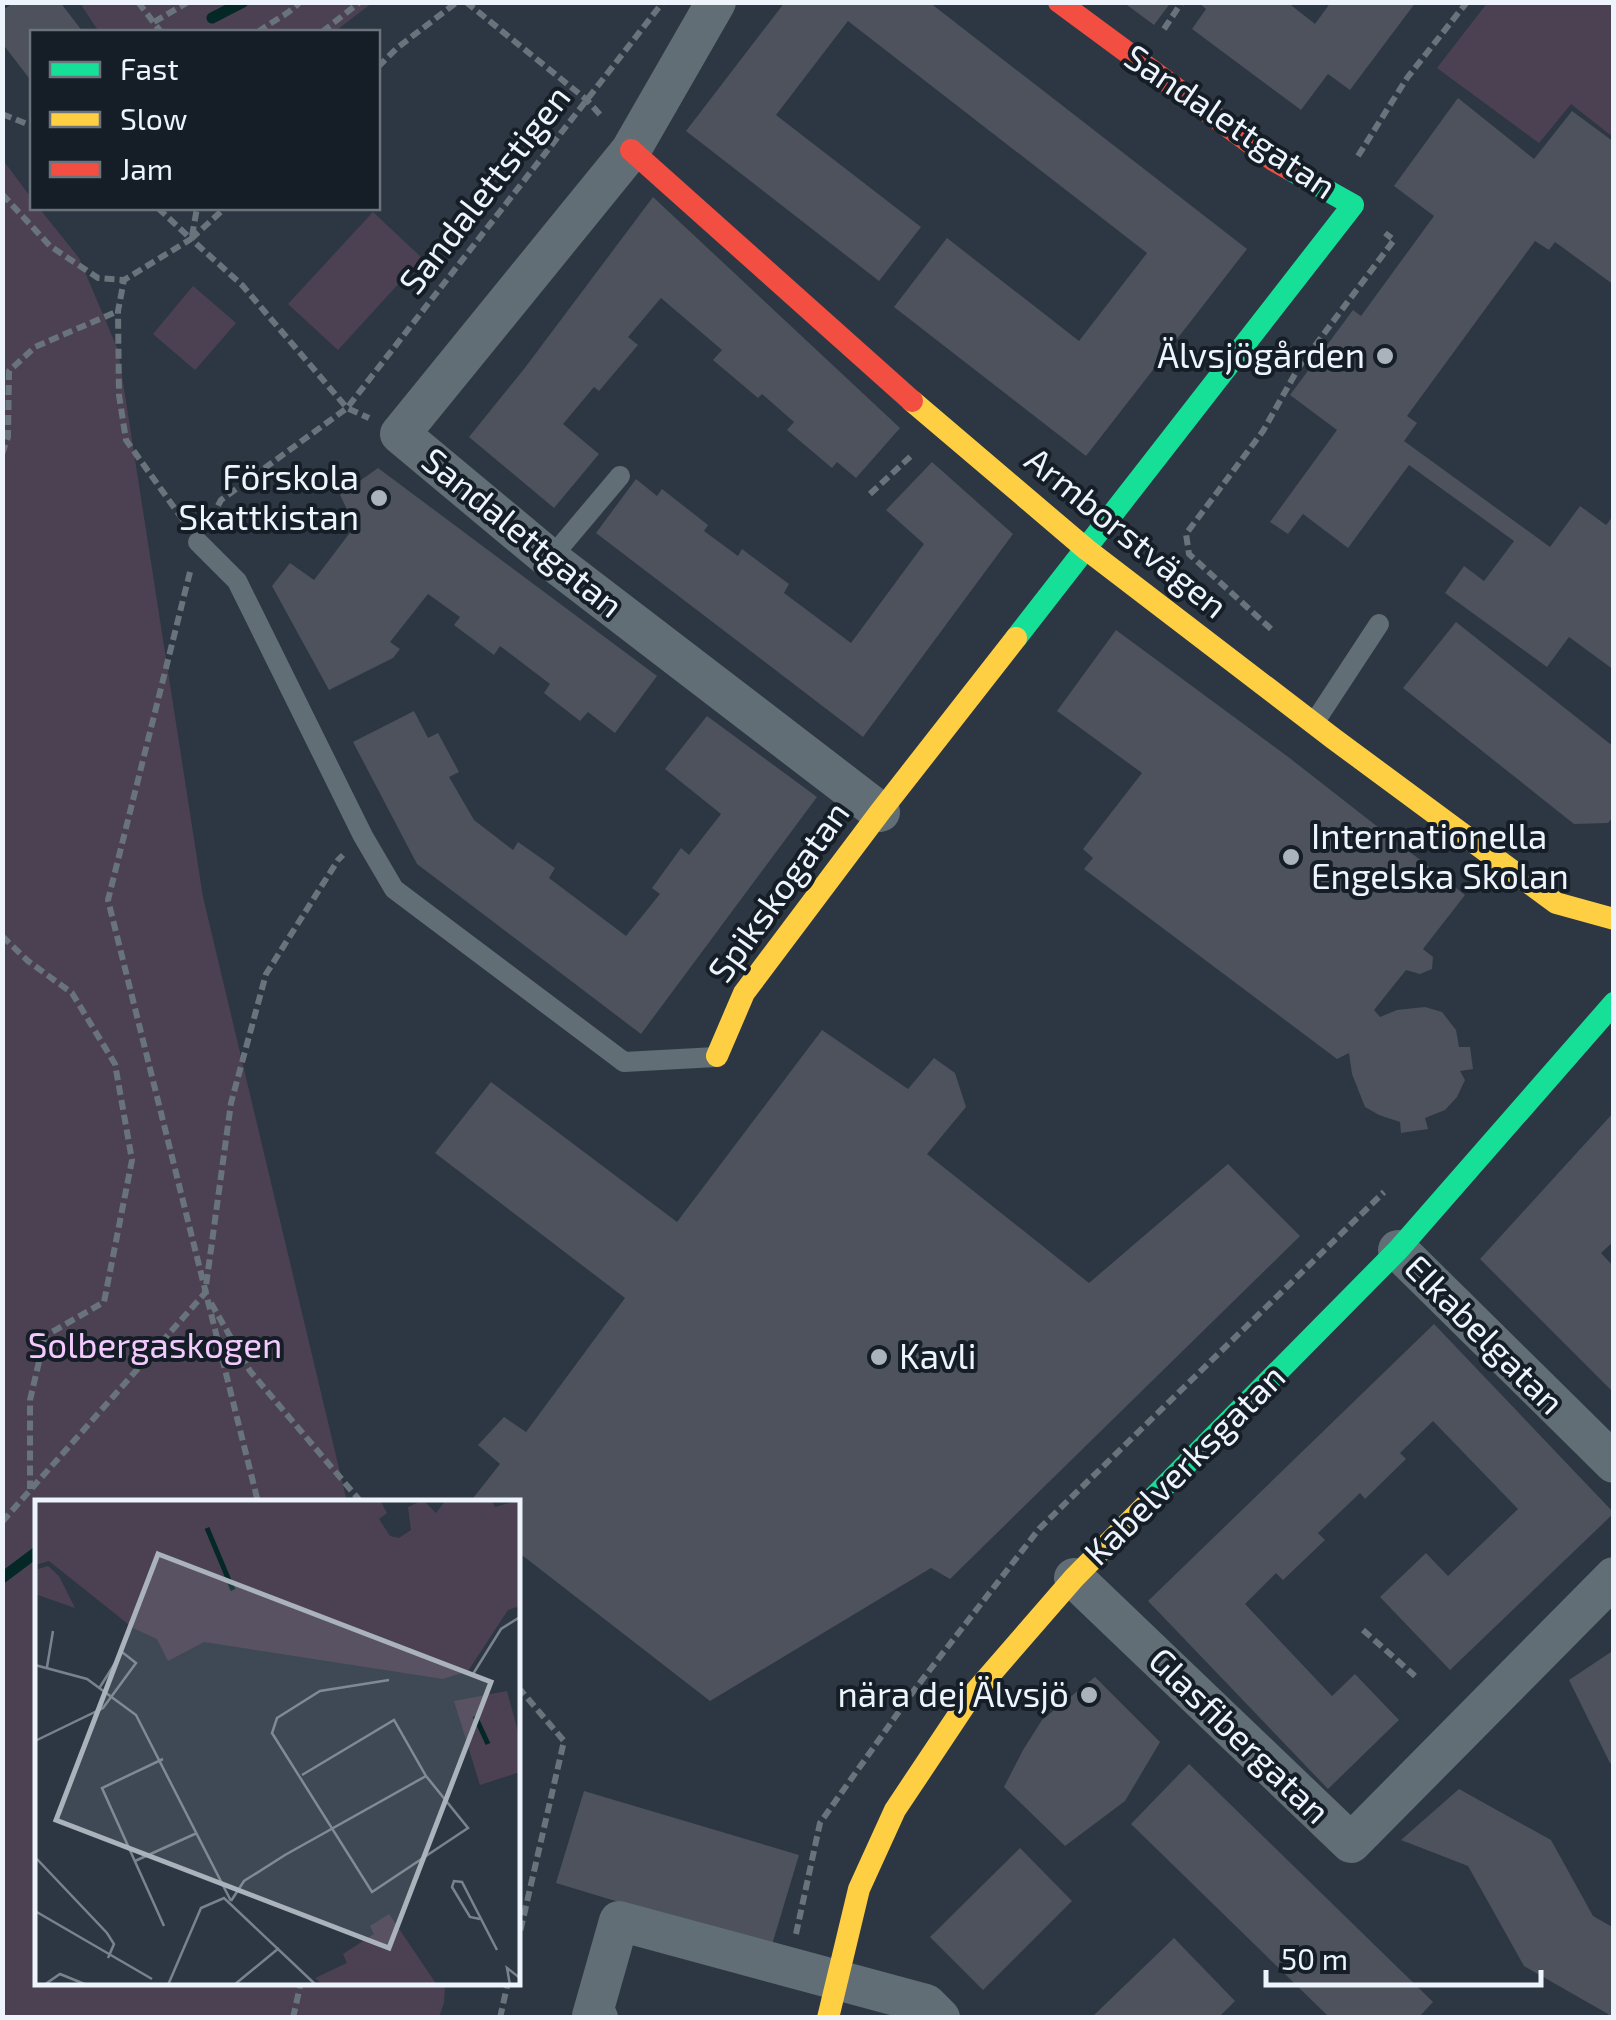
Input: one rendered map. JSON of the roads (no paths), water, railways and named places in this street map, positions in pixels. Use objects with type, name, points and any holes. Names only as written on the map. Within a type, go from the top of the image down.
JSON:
[{"type":"street","name":"Sandalettgatan","points":[[716,2],[630,150],[400,434],[550,559],[880,812]]},
{"type":"street","name":"Sandalettgatan","points":[[1058,2],[1273,160],[1352,204]]},
{"type":"street","name":"Armborstvägen","points":[[630,150],[938,425],[1086,549],[1556,903],[1614,919]]},
{"type":"street","name":"Spikskogatan","points":[[718,1056],[744,993],[1352,204]]},
{"type":"street","name":"Kabelverksgatan","points":[[828,2018],[860,1890],[895,1810],[969,1699],[1074,1578],[1398,1250],[1614,1003]]},
{"type":"street","name":"Elkabelgatan","points":[[1398,1250],[1614,1463]]},
{"type":"street","name":"Glasfibergatan","points":[[1074,1578],[1351,1842],[1614,1577]]},
{"type":"street","points":[[598,2018],[592,2016],[620,1921],[926,2004],[940,2018]]},
{"type":"lane","points":[[550,559],[620,476]]},
{"type":"lane","name":"Spikskogatan","points":[[198,542],[237,581],[363,836],[394,888],[624,1062],[718,1056]]},
{"type":"lane","points":[[1314,724],[1379,624]]},
{"type":"waterway","points":[[212,18],[243,2]]},
{"type":"waterway","points":[[2,1578],[35,1553]]},
{"type":"place","name":"Älvsjögården","points":[[1385,356]]},
{"type":"place","name":"Förskola Skattkistan","points":[[379,498]]},
{"type":"place","name":"Internationella Engelska Skolan","points":[[1291,857]]},
{"type":"place","name":"Kavli","points":[[879,1357]]},
{"type":"place","name":"nära dej Älvsjö","points":[[1089,1695]]},
{"type":"park label","name":"Solbergaskogen","points":[[155,1346]]}]
